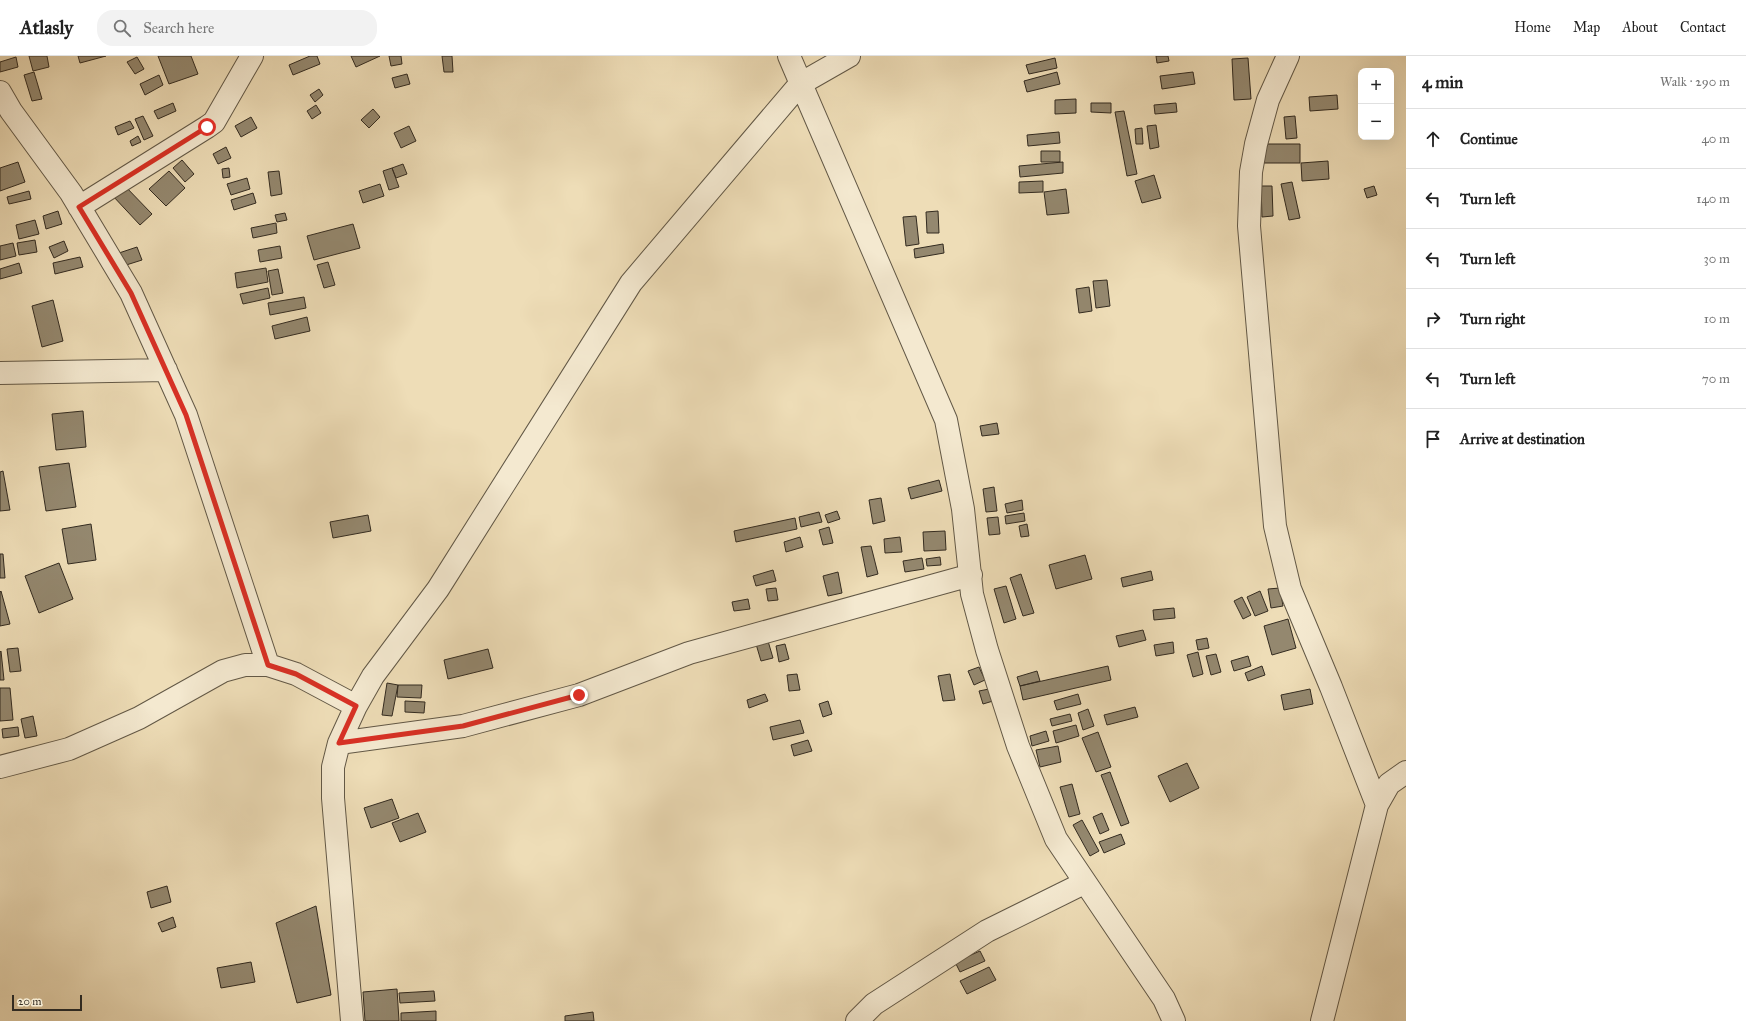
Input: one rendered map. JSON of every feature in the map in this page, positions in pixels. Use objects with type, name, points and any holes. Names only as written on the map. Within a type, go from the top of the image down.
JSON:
[{"type":"street","points":[[79,207],[160,158],[210,125],[252,56]]},
{"type":"street","points":[[788,56],[946,420],[963,509],[972,594],[987,650],[1018,746],[1056,839],[1084,883],[1164,999],[1174,1021]]},
{"type":"street","points":[[352,1021],[333,798],[332,767],[339,743],[356,706],[374,676],[438,589],[630,283],[800,84],[849,56]]},
{"type":"street","points":[[1288,56],[1268,100],[1256,144],[1251,172],[1249,218],[1275,526],[1290,589],[1331,687],[1377,805]]},
{"type":"street","points":[[0,92],[79,207],[131,293],[186,415],[268,665]]},
{"type":"street","points":[[0,374],[166,370]]},
{"type":"street","points":[[339,743],[463,726],[579,695],[689,653],[970,575]]},
{"type":"street","points":[[0,767],[69,749],[139,718],[223,671],[245,664],[268,665],[296,674],[356,706]]},
{"type":"street","points":[[1322,1021],[1377,805],[1389,784],[1406,772]]},
{"type":"street","points":[[857,1021],[874,1004],[987,931],[1084,883]]},
{"type":"building","points":[[29,56],[47,56],[49,67],[33,71]]},
{"type":"building","points":[[78,56],[106,56],[80,63]]},
{"type":"building","points":[[158,56],[191,56],[198,74],[169,84]]},
{"type":"building","points":[[310,56],[317,56],[320,64],[293,75],[289,65]]},
{"type":"building","points":[[351,56],[380,56],[356,67]]},
{"type":"building","points":[[389,56],[401,56],[402,64],[391,66]]},
{"type":"building","points":[[442,56],[452,56],[453,72],[444,72]]},
{"type":"building","points":[[1156,56],[1168,56],[1169,61],[1157,63]]},
{"type":"building","points":[[16,57],[18,67],[0,72],[0,62]]},
{"type":"building","points":[[137,57],[144,69],[135,74],[127,62]]},
{"type":"building","points":[[1055,58],[1057,68],[1029,74],[1026,65]]},
{"type":"building","points":[[1248,58],[1251,99],[1234,100],[1232,59]]},
{"type":"building","points":[[34,72],[42,99],[32,101],[24,75]]},
{"type":"building","points":[[1057,72],[1060,84],[1027,92],[1024,81]]},
{"type":"building","points":[[1193,72],[1195,84],[1162,89],[1160,76]]},
{"type":"building","points":[[407,74],[410,84],[395,88],[392,78]]},
{"type":"building","points":[[159,75],[163,85],[145,95],[140,84]]},
{"type":"building","points":[[319,89],[323,95],[315,102],[310,95]]},
{"type":"building","points":[[1337,95],[1338,109],[1310,111],[1309,97]]},
{"type":"building","points":[[1076,99],[1076,113],[1055,114],[1055,100]]},
{"type":"building","points":[[173,103],[176,111],[158,119],[154,111]]},
{"type":"building","points":[[1091,103],[1111,103],[1111,113],[1091,112]]},
{"type":"building","points":[[1176,103],[1177,112],[1155,114],[1154,105]]},
{"type":"building","points":[[316,105],[321,113],[312,119],[307,111]]},
{"type":"building","points":[[373,109],[380,117],[369,128],[361,120]]},
{"type":"building","points":[[1124,111],[1137,174],[1127,176],[1115,112]]},
{"type":"building","points":[[143,116],[153,136],[144,140],[135,119]]},
{"type":"building","points":[[1295,116],[1297,138],[1286,139],[1284,117]]},
{"type":"building","points":[[251,117],[257,128],[241,137],[235,126]]},
{"type":"building","points":[[130,121],[134,128],[118,135],[115,127]]},
{"type":"building","points":[[1156,125],[1159,147],[1150,149],[1147,126]]},
{"type":"building","points":[[409,126],[416,141],[401,148],[394,133]]},
{"type":"building","points":[[1142,128],[1143,144],[1136,144],[1135,129]]},
{"type":"building","points":[[1059,132],[1060,143],[1028,146],[1027,135]]},
{"type":"building","points":[[138,136],[141,142],[132,146],[130,141]]},
{"type":"building","points":[[1264,144],[1300,144],[1300,163],[1264,163]]},
{"type":"building","points":[[226,147],[231,158],[218,164],[213,154]]},
{"type":"building","points":[[1041,151],[1060,151],[1060,162],[1041,162]]},
{"type":"building","points":[[182,160],[194,174],[185,182],[173,168]]},
{"type":"building","points":[[1328,161],[1329,179],[1302,181],[1301,163]]},
{"type":"building","points":[[18,162],[25,182],[0,191],[0,168]]},
{"type":"building","points":[[1063,162],[1063,173],[1020,177],[1019,166]]},
{"type":"building","points":[[403,164],[407,174],[396,178],[392,168]]},
{"type":"building","points":[[229,168],[230,177],[223,178],[222,169]]},
{"type":"building","points":[[392,168],[399,187],[389,190],[383,171]]},
{"type":"building","points":[[169,171],[185,188],[166,206],[149,189]]},
{"type":"building","points":[[279,171],[282,194],[271,196],[268,172]]},
{"type":"building","points":[[1154,175],[1161,198],[1142,203],[1135,181]]},
{"type":"building","points":[[247,178],[250,189],[231,195],[227,184]]},
{"type":"building","points":[[1043,181],[1043,192],[1019,193],[1019,182]]},
{"type":"building","points":[[1292,182],[1300,218],[1289,220],[1281,184]]},
{"type":"building","points":[[123,184],[152,214],[140,225],[112,195]]},
{"type":"building","points":[[380,184],[384,196],[363,203],[359,191]]},
{"type":"building","points":[[1261,186],[1272,186],[1273,216],[1262,217]]},
{"type":"building","points":[[1374,186],[1377,195],[1367,198],[1364,189]]},
{"type":"building","points":[[1066,189],[1069,213],[1047,215],[1044,192]]},
{"type":"building","points":[[29,191],[31,199],[9,204],[7,197]]},
{"type":"building","points":[[253,193],[256,203],[234,210],[231,200]]},
{"type":"building","points":[[58,211],[62,224],[46,229],[43,216]]},
{"type":"building","points":[[938,211],[939,233],[927,233],[926,212]]},
{"type":"building","points":[[285,213],[287,220],[277,222],[275,215]]},
{"type":"building","points":[[916,216],[919,244],[906,246],[903,217]]},
{"type":"building","points":[[35,220],[39,234],[19,239],[16,225]]},
{"type":"building","points":[[276,223],[277,233],[253,238],[251,228]]},
{"type":"building","points":[[353,224],[360,248],[314,260],[307,236]]},
{"type":"building","points":[[35,240],[37,252],[19,255],[17,243]]},
{"type":"building","points":[[64,241],[68,251],[54,258],[49,247]]},
{"type":"building","points":[[13,243],[16,256],[0,260],[0,246]]},
{"type":"building","points":[[943,244],[944,253],[915,258],[914,249]]},
{"type":"building","points":[[280,246],[282,258],[260,262],[258,250]]},
{"type":"building","points":[[137,247],[142,260],[123,266],[119,253]]},
{"type":"building","points":[[80,257],[83,267],[55,274],[53,263]]},
{"type":"building","points":[[328,262],[335,285],[324,288],[317,265]]},
{"type":"building","points":[[19,263],[22,273],[0,279],[0,269]]},
{"type":"building","points":[[266,268],[268,282],[237,288],[235,273]]},
{"type":"building","points":[[278,269],[283,293],[272,295],[268,271]]},
{"type":"building","points":[[1107,280],[1110,306],[1096,308],[1093,281]]},
{"type":"building","points":[[1089,287],[1092,311],[1079,313],[1076,289]]},
{"type":"building","points":[[268,288],[270,298],[243,304],[240,294]]},
{"type":"building","points":[[304,297],[306,308],[270,315],[268,303]]},
{"type":"building","points":[[53,300],[63,341],[42,347],[32,306]]},
{"type":"building","points":[[307,317],[310,331],[275,339],[272,326]]},
{"type":"building","points":[[83,411],[86,447],[56,450],[52,414]]},
{"type":"building","points":[[997,423],[999,434],[982,436],[980,426]]},
{"type":"building","points":[[69,463],[76,507],[46,511],[39,467]]},
{"type":"building","points":[[3,471],[10,510],[0,511],[0,472]]},
{"type":"building","points":[[939,480],[942,491],[911,499],[908,488]]},
{"type":"building","points":[[994,487],[997,511],[986,512],[983,489]]},
{"type":"building","points":[[881,498],[885,521],[873,524],[869,500]]},
{"type":"building","points":[[1022,500],[1023,510],[1007,513],[1005,504]]},
{"type":"building","points":[[837,511],[840,519],[828,523],[825,515]]},
{"type":"building","points":[[819,512],[822,522],[801,527],[799,517]]},
{"type":"building","points":[[1024,513],[1025,521],[1006,524],[1005,516]]},
{"type":"building","points":[[368,515],[371,531],[333,538],[330,522]]},
{"type":"building","points":[[998,517],[1000,534],[989,535],[987,518]]},
{"type":"building","points":[[795,518],[797,529],[736,542],[734,531]]},
{"type":"building","points":[[91,524],[96,560],[68,564],[62,529]]},
{"type":"building","points":[[1027,524],[1029,536],[1021,537],[1019,526]]},
{"type":"building","points":[[829,527],[833,543],[823,545],[819,530]]},
{"type":"building","points":[[945,531],[946,550],[924,551],[923,532]]},
{"type":"building","points":[[800,537],[803,547],[786,552],[784,542]]},
{"type":"building","points":[[900,537],[902,552],[885,553],[884,539]]},
{"type":"building","points":[[871,546],[878,574],[867,577],[861,547]]},
{"type":"building","points":[[0,554],[3,554],[5,578],[0,578]]},
{"type":"building","points":[[1085,555],[1092,579],[1056,589],[1049,565]]},
{"type":"building","points":[[940,557],[941,565],[927,566],[926,559]]},
{"type":"building","points":[[922,558],[924,569],[905,572],[903,561]]},
{"type":"building","points":[[59,563],[73,599],[39,613],[25,576]]},
{"type":"building","points":[[773,570],[776,581],[756,586],[753,576]]},
{"type":"building","points":[[1151,571],[1153,580],[1123,587],[1121,578]]},
{"type":"building","points":[[838,572],[842,593],[828,596],[823,576]]},
{"type":"building","points":[[1021,574],[1034,613],[1023,616],[1010,578]]},
{"type":"building","points":[[1006,586],[1016,619],[1004,623],[994,589]]},
{"type":"building","points":[[776,588],[778,600],[768,601],[766,589]]},
{"type":"building","points":[[1280,588],[1283,606],[1271,608],[1268,589]]},
{"type":"building","points":[[1,591],[10,624],[0,626],[0,592]]},
{"type":"building","points":[[1260,591],[1268,611],[1255,616],[1247,597]]},
{"type":"building","points":[[1242,597],[1251,615],[1243,619],[1234,601]]},
{"type":"building","points":[[748,599],[750,609],[734,611],[732,602]]},
{"type":"building","points":[[1174,608],[1175,618],[1154,620],[1153,610]]},
{"type":"building","points":[[1288,619],[1296,648],[1272,655],[1264,626]]},
{"type":"building","points":[[1143,630],[1146,640],[1119,647],[1116,636]]},
{"type":"building","points":[[1207,638],[1209,648],[1198,650],[1196,640]]},
{"type":"building","points":[[768,641],[773,658],[761,661],[756,644]]},
{"type":"building","points":[[1173,642],[1174,653],[1156,656],[1154,645]]},
{"type":"building","points":[[785,644],[789,659],[779,662],[776,646]]},
{"type":"building","points":[[18,648],[21,671],[10,672],[7,649]]},
{"type":"building","points":[[488,649],[493,668],[448,679],[444,660]]},
{"type":"building","points":[[1,651],[4,680],[0,680]]},
{"type":"building","points":[[1198,652],[1203,674],[1193,677],[1187,655]]},
{"type":"building","points":[[1216,654],[1221,672],[1211,675],[1206,656]]},
{"type":"building","points":[[1248,656],[1251,666],[1234,671],[1231,661]]},
{"type":"building","points":[[1108,666],[1111,680],[1023,700],[1020,686]]},
{"type":"building","points":[[1262,666],[1265,675],[1248,681],[1245,673]]},
{"type":"building","points":[[979,667],[985,680],[974,685],[968,671]]},
{"type":"building","points":[[1037,671],[1040,681],[1020,686],[1017,677]]},
{"type":"building","points":[[797,674],[800,690],[789,691],[787,675]]},
{"type":"building","points":[[950,674],[955,700],[943,701],[938,676]]},
{"type":"building","points":[[387,683],[398,685],[392,716],[382,715]]},
{"type":"building","points":[[398,685],[422,685],[421,698],[397,697]]},
{"type":"building","points":[[0,688],[10,688],[13,720],[0,721]]},
{"type":"building","points":[[989,689],[993,701],[983,704],[979,691]]},
{"type":"building","points":[[1310,689],[1313,704],[1284,710],[1281,695]]},
{"type":"building","points":[[765,694],[768,701],[749,708],[747,700]]},
{"type":"building","points":[[1078,694],[1081,704],[1057,710],[1054,701]]},
{"type":"building","points":[[405,701],[425,702],[424,713],[405,712]]},
{"type":"building","points":[[828,701],[832,714],[823,717],[819,704]]},
{"type":"building","points":[[1135,707],[1138,717],[1107,725],[1104,715]]},
{"type":"building","points":[[1088,709],[1094,726],[1083,730],[1078,713]]},
{"type":"building","points":[[1070,714],[1072,721],[1052,726],[1050,719]]},
{"type":"building","points":[[33,716],[37,736],[25,738],[21,719]]},
{"type":"building","points":[[800,720],[804,733],[773,740],[770,727]]},
{"type":"building","points":[[1076,725],[1079,736],[1056,743],[1053,731]]},
{"type":"building","points":[[18,727],[19,736],[3,738],[2,729]]},
{"type":"building","points":[[1046,731],[1049,741],[1032,746],[1030,736]]},
{"type":"building","points":[[1098,732],[1111,767],[1096,772],[1082,738]]},
{"type":"building","points":[[808,740],[812,751],[794,756],[791,745]]},
{"type":"building","points":[[1058,746],[1061,762],[1040,767],[1036,750]]},
{"type":"building","points":[[1187,763],[1199,788],[1170,802],[1158,776]]},
{"type":"building","points":[[1110,772],[1129,823],[1121,826],[1101,775]]},
{"type":"building","points":[[1072,784],[1080,814],[1069,817],[1060,787]]},
{"type":"building","points":[[392,799],[399,818],[371,828],[364,808]]},
{"type":"building","points":[[418,813],[426,832],[400,842],[392,823]]},
{"type":"building","points":[[1102,813],[1109,830],[1100,834],[1093,817]]},
{"type":"building","points":[[1082,820],[1099,851],[1090,856],[1073,825]]},
{"type":"building","points":[[1121,834],[1125,844],[1104,853],[1099,842]]},
{"type":"building","points":[[167,886],[171,902],[151,908],[147,892]]},
{"type":"building","points":[[316,906],[331,995],[297,1003],[276,923]]},
{"type":"building","points":[[173,917],[176,927],[162,932],[158,923]]},
{"type":"building","points":[[980,951],[985,961],[960,972],[955,962]]},
{"type":"building","points":[[251,962],[255,982],[221,988],[217,968]]},
{"type":"building","points":[[989,967],[996,980],[967,994],[960,981]]},
{"type":"building","points":[[397,989],[399,1021],[365,1021],[363,992]]},
{"type":"building","points":[[434,991],[435,1001],[400,1003],[399,993]]},
{"type":"building","points":[[436,1011],[436,1021],[401,1021],[401,1013]]},
{"type":"building","points":[[593,1012],[594,1021],[565,1021],[565,1016]]},
{"type":"route","points":[[207,127],[160,158],[79,207],[131,293],[186,415],[268,665],[296,674],[356,706],[339,743],[463,726],[579,695]]}]
